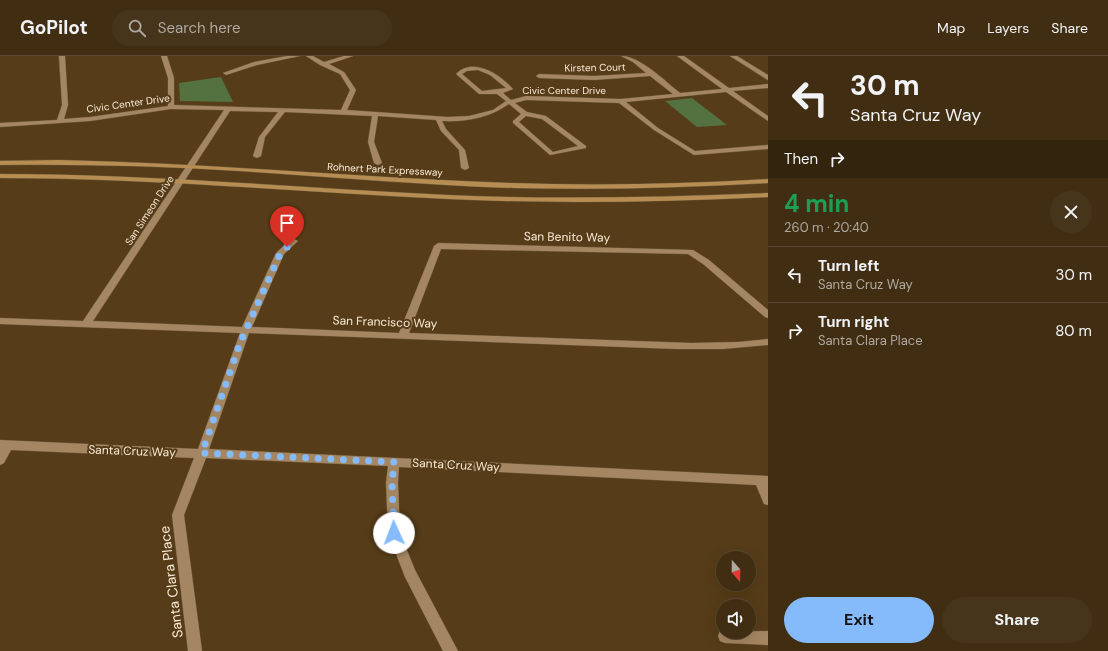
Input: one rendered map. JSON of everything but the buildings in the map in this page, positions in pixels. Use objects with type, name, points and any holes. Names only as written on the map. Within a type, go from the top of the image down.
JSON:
[{"type":"main road","name":"Rohnert Park Expressway","points":[[0,163],[66,162],[190,167],[517,186],[629,186],[768,181]]},
{"type":"main road","name":"Rohnert Park Expressway","points":[[0,176],[82,176],[181,180],[509,200],[603,201],[768,195]]},
{"type":"street","points":[[60,121],[65,105],[62,56]]},
{"type":"street","points":[[164,56],[171,78],[171,107]]},
{"type":"street","points":[[226,73],[256,64],[297,56]]},
{"type":"street","points":[[309,56],[342,73],[353,90],[343,112]]},
{"type":"street","points":[[322,64],[350,56]]},
{"type":"street","name":"Kirsten Court","points":[[624,56],[635,61],[680,96]]},
{"type":"street","points":[[680,56],[768,119]]},
{"type":"street","points":[[733,56],[768,78]]},
{"type":"street","points":[[498,92],[510,89],[488,70],[479,68],[463,70],[459,74],[481,93],[498,92],[525,114],[544,117],[584,147],[552,154],[516,122],[525,114]]},
{"type":"street","name":"Kirsten Court","points":[[539,76],[600,78],[650,74]]},
{"type":"street","name":"Civic Center Drive","points":[[0,125],[90,119],[171,107],[343,112],[438,118],[469,118],[485,115],[495,111],[509,102],[526,98],[621,101],[768,86]]},
{"type":"street","name":"Civic Center Drive","points":[[621,101],[656,129],[694,153],[768,147]]},
{"type":"street","name":"San Simeon Drive","points":[[86,324],[229,108]]},
{"type":"street","points":[[257,156],[262,137],[283,110]]},
{"type":"street","points":[[375,114],[371,142],[378,163]]},
{"type":"street","points":[[438,118],[443,130],[462,150],[465,168]]},
{"type":"street","name":"Santa Clara Place","points":[[195,651],[178,515],[202,453],[240,343],[280,254],[294,241]]},
{"type":"street","name":"San Benito Way","points":[[403,335],[438,246],[690,252],[706,262],[768,314]]},
{"type":"street","name":"San Francisco Way","points":[[0,321],[696,346],[768,342]]},
{"type":"street","points":[[0,460],[4,445]]},
{"type":"street","name":"Santa Cruz Way","points":[[4,445],[394,462],[764,481]]},
{"type":"street","points":[[394,462],[392,484],[394,533],[410,572],[451,651]]},
{"type":"street","points":[[764,481],[768,500]]},
{"type":"street","points":[[756,637],[768,638]]},
{"type":"green space","points":[[221,77],[233,102],[180,101],[179,83]]},
{"type":"green space","points":[[692,98],[727,125],[697,127],[665,101]]},
{"type":"route","points":[[287,247],[280,254],[240,343],[202,453],[394,462],[392,484],[394,533]]}]
